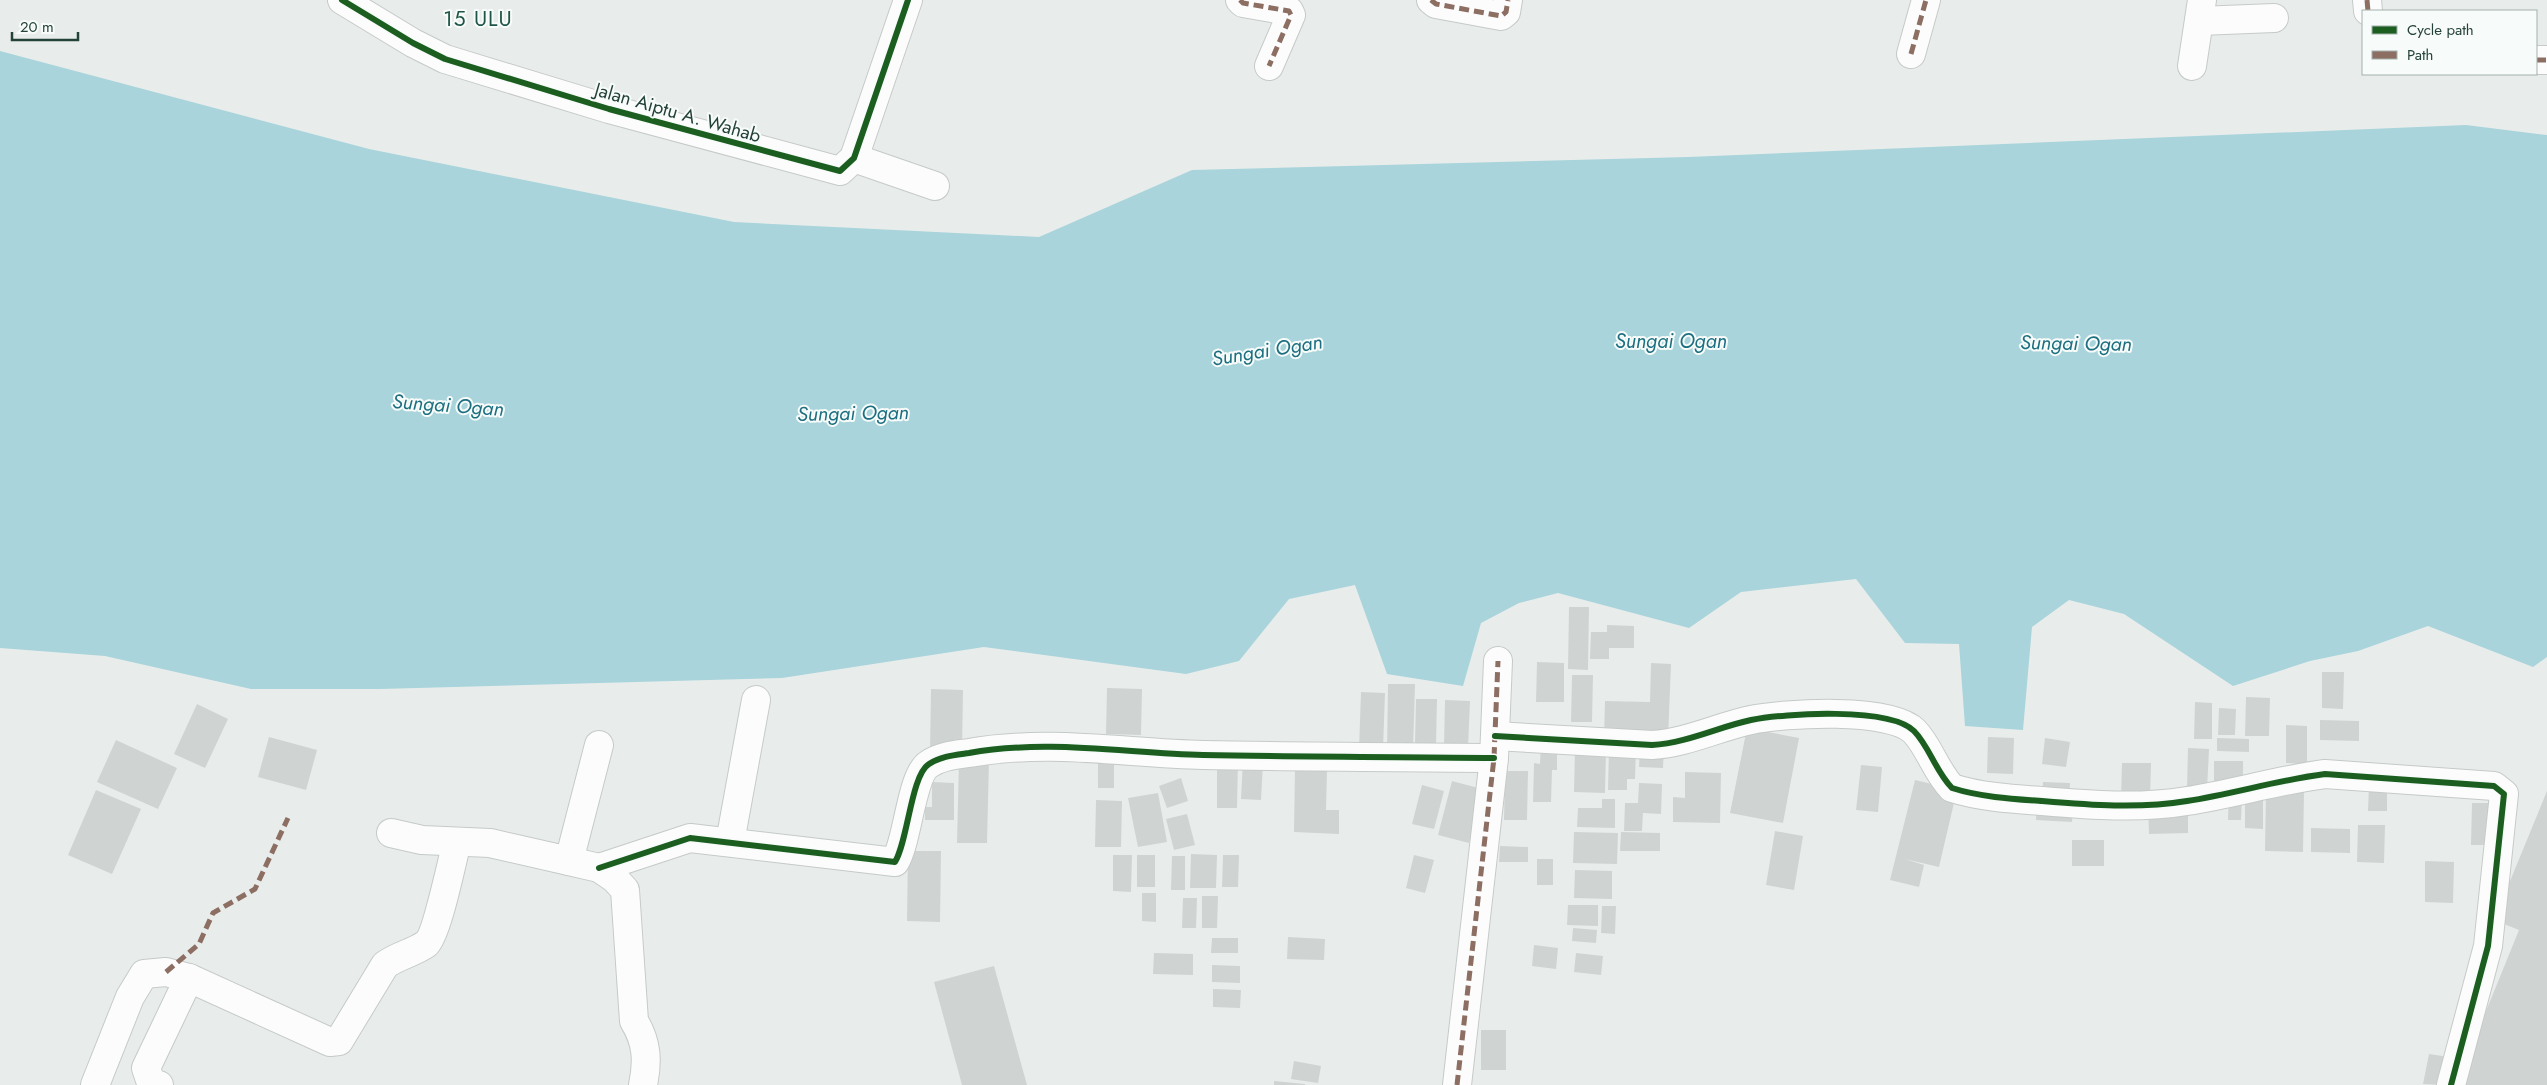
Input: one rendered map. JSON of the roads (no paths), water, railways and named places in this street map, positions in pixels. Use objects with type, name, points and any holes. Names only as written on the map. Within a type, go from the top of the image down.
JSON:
[{"type":"street","name":"Jalan Aiptu A. Wahab","points":[[342,0],[412,43],[445,59],[472,68],[834,171],[845,169],[854,158]]},
{"type":"street","points":[[908,0],[854,158],[935,186]]},
{"type":"street","points":[[1240,0],[1243,3],[1289,11],[1291,15],[1269,66]]},
{"type":"street","points":[[1431,0],[1436,4],[1501,16],[1506,12],[1508,0]]},
{"type":"street","points":[[1911,54],[1926,0]]},
{"type":"street","points":[[2192,66],[2200,10],[2274,18]]},
{"type":"street","points":[[1457,1085],[1494,747],[1498,661]]},
{"type":"street","points":[[730,842],[756,700]]},
{"type":"street","points":[[599,868],[690,838],[823,852],[852,858],[895,862],[902,850],[907,823],[922,772],[928,765],[944,757],[985,750],[1056,745],[1204,755],[1494,747],[1652,745],[1676,742],[1751,720],[1794,714],[1886,718],[1901,722],[1915,732],[1950,787],[1963,791],[2014,799],[2117,806],[2186,801],[2288,779],[2325,774],[2494,786],[2504,794],[2488,946],[2451,1085]]},
{"type":"street","points":[[569,861],[599,744]]},
{"type":"street","points":[[391,833],[422,840],[490,843],[599,868],[615,878],[625,890],[634,1021],[643,1035],[647,1057],[642,1085]]},
{"type":"street","points":[[97,1084],[130,998],[144,974],[166,972],[189,978],[330,1042],[340,1041],[385,965],[393,959],[419,948],[432,937],[457,842]]},
{"type":"street","points":[[159,1085],[151,1083],[146,1068],[189,978]]},
{"type":"water","name":"Sungai Ogan","points":[[0,51],[369,149],[734,222],[1039,237],[1192,170],[1688,157],[2466,125],[2547,135],[2547,657],[2533,667],[2428,626],[2358,651],[2310,661],[2233,686],[2124,614],[2069,600],[2032,627],[2023,730],[1965,726],[1959,644],[1905,643],[1856,579],[1741,592],[1689,628],[1558,593],[1519,603],[1481,623],[1463,686],[1387,674],[1355,585],[1289,599],[1239,661],[1186,674],[984,647],[782,678],[380,689],[251,689],[105,656],[0,648]]},
{"type":"district","name":"15 ULU","points":[[478,19]]}]
